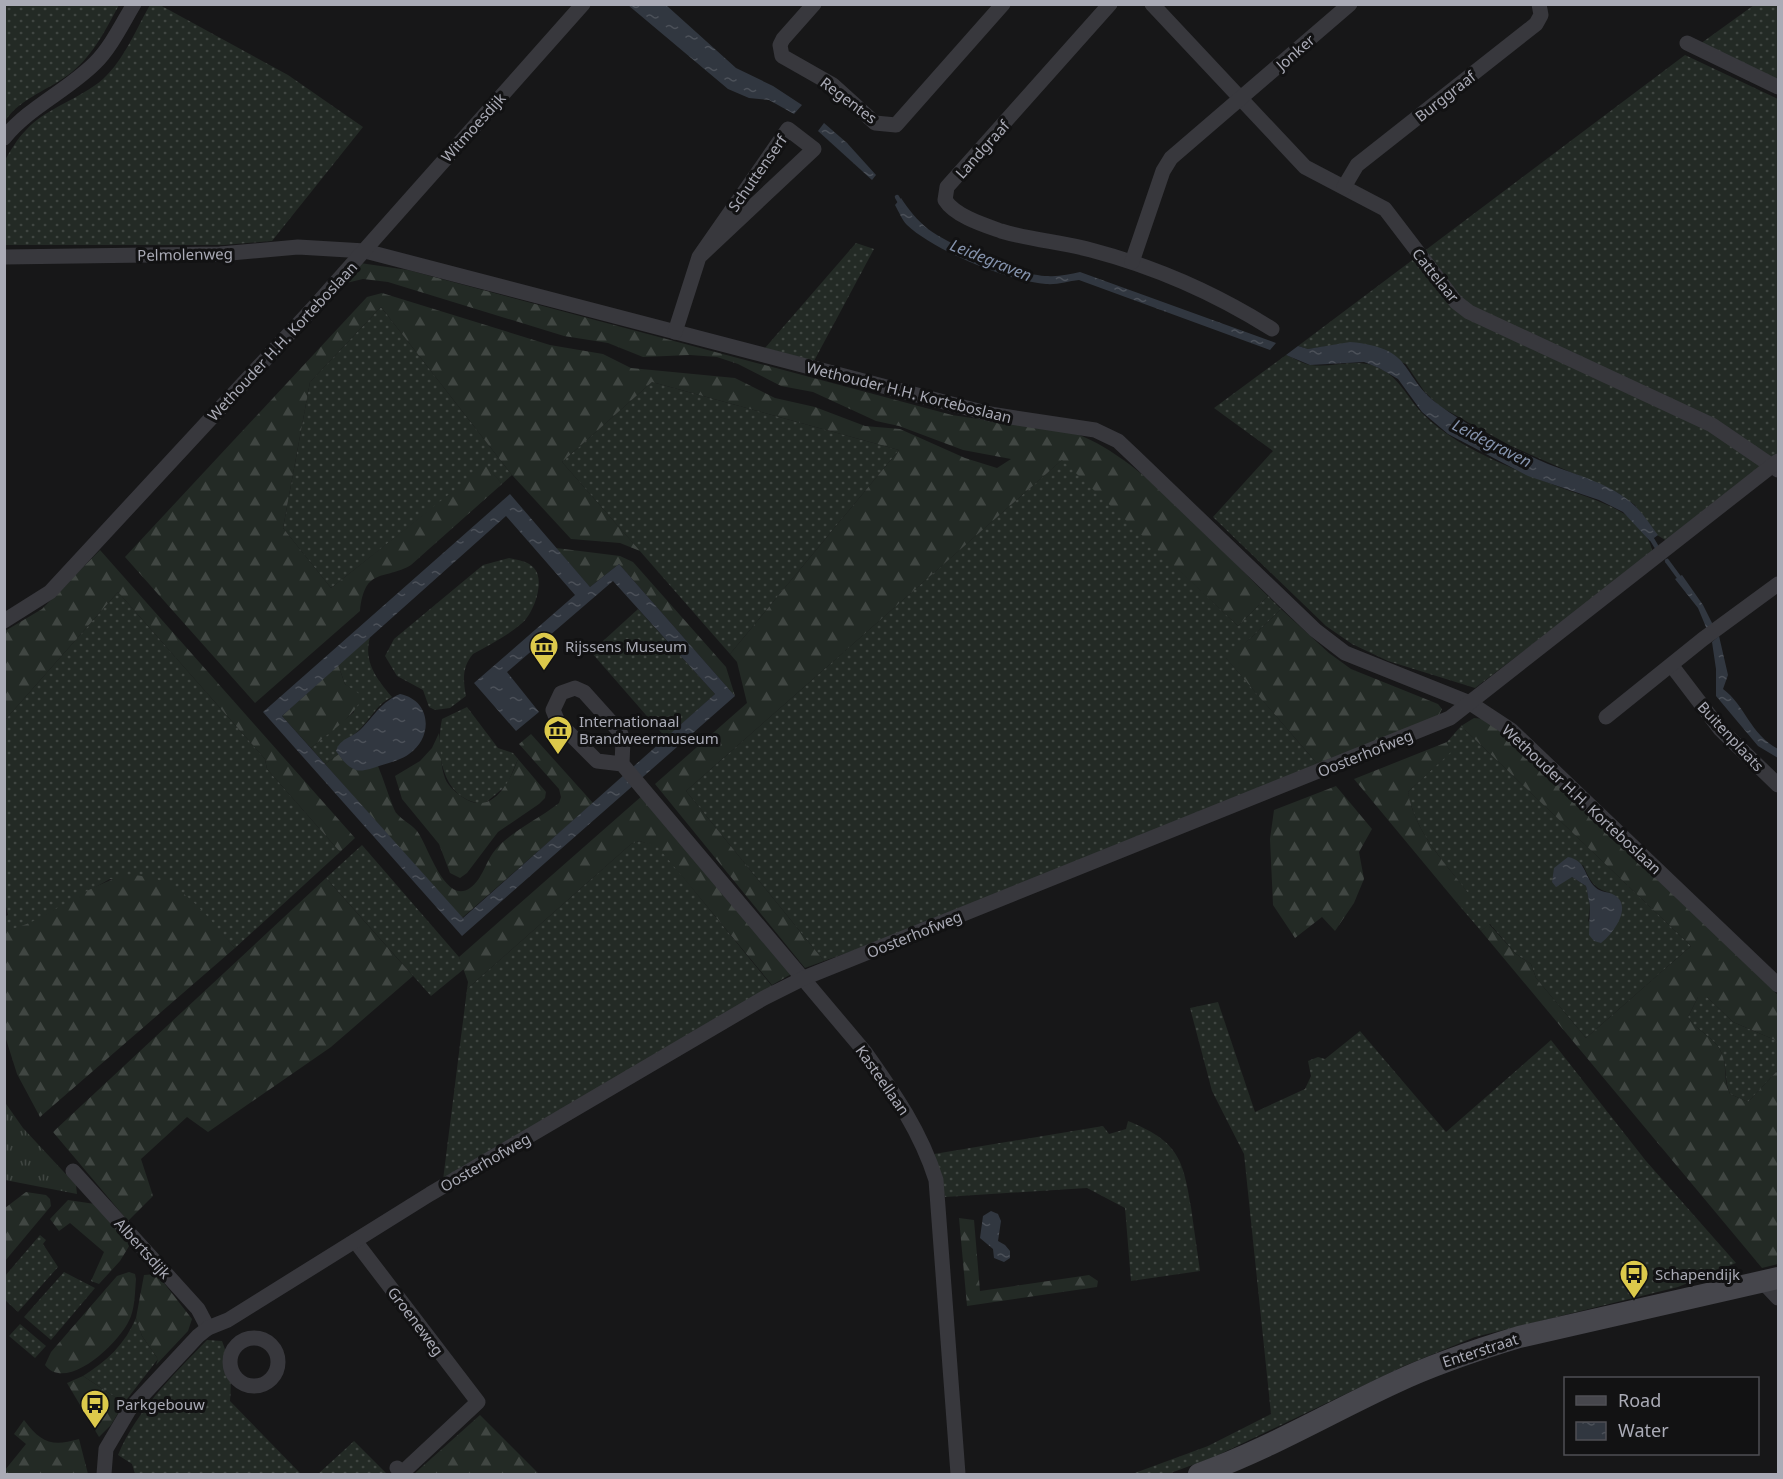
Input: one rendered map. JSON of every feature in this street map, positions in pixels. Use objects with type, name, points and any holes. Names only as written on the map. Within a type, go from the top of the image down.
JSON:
[{"type":"main road","name":"Enterstraat","points":[[1199,1474],[1265,1448],[1392,1384],[1481,1348],[1519,1337],[1771,1280]]},
{"type":"street","points":[[4,138],[29,114],[95,63],[113,40],[134,4]]},
{"type":"street","name":"Witmoesdijk","points":[[365,251],[583,4]]},
{"type":"street","name":"Regentes","points":[[814,4],[783,39],[780,45],[782,56],[833,85],[875,123],[896,125],[1003,4]]},
{"type":"street","name":"Landgraaf","points":[[1110,4],[947,187],[945,197],[952,208],[996,229],[1132,262],[1204,291],[1272,329]]},
{"type":"street","name":"Cattelaar","points":[[1152,4],[1305,167],[1385,209],[1456,302],[1469,312],[1712,425],[1777,465]]},
{"type":"street","name":"Jonker","points":[[1240,99],[1350,4]]},
{"type":"street","name":"Burggraaf","points":[[1344,187],[1357,165],[1536,24],[1541,15],[1539,4]]},
{"type":"street","points":[[1686,44],[1779,87]]},
{"type":"street","points":[[1132,262],[1167,162],[1240,99]]},
{"type":"street","name":"Schuttenserf","points":[[675,332],[699,256],[788,129],[814,149],[699,256]]},
{"type":"street","name":"Pelmolenweg","points":[[4,257],[220,254],[298,247],[365,251]]},
{"type":"street","name":"Wethouder H.H. Korteboslaan","points":[[4,621],[50,592],[365,251],[990,414],[1044,424],[1077,427],[1107,435],[1118,441],[1285,602],[1336,646],[1355,657],[1470,703],[1511,730],[1779,985]]},
{"type":"street","name":"Oosterhofweg","points":[[104,1474],[106,1449],[125,1416],[176,1357],[208,1328],[228,1320],[355,1241],[764,998],[804,978],[1450,718],[1777,465]]},
{"type":"street","points":[[1606,717],[1703,639],[1779,584]]},
{"type":"street","name":"Buitenplaats","points":[[1672,666],[1720,729],[1775,777]]},
{"type":"street","points":[[575,687],[584,692],[620,732],[623,740],[622,764],[597,761],[558,722],[553,710],[561,693],[575,687]]},
{"type":"street","name":"Kasteellaan","points":[[622,764],[865,1052],[899,1099],[928,1156],[936,1180],[957,1474]]},
{"type":"street","name":"Albertsdijk","points":[[73,1172],[198,1309],[208,1328]]},
{"type":"street","name":"Groeneweg","points":[[355,1241],[478,1402],[403,1472],[397,1468]]},
{"type":"street","points":[[1771,1280],[1779,1298]]},
{"type":"street","points":[[208,1328],[219,1332],[234,1348]]},
{"type":"green space","points":[[5,4],[119,5],[99,41],[80,65],[27,100],[5,121]]},
{"type":"green space","points":[[150,5],[160,5],[288,75],[363,127],[272,241],[224,245],[5,245],[5,160],[20,137],[34,122],[103,79],[123,54]]},
{"type":"green space","points":[[1754,5],[1778,5],[1778,81],[1700,44]]},
{"type":"green space","points":[[1685,55],[1778,99],[1778,456],[1667,541],[1657,535],[1635,505],[1618,493],[1511,446],[1439,406],[1424,391],[1406,364],[1350,343],[1308,349],[1298,346]]},
{"type":"green space","points":[[856,243],[874,249],[814,361],[765,348]]},
{"type":"green space","points":[[360,263],[408,270],[952,415],[1077,434],[1102,446],[1153,483],[1268,596],[1238,626],[1062,460],[686,791],[824,961],[805,968],[655,784],[747,703],[737,662],[730,654],[899,450],[652,382],[562,462],[640,551],[620,543],[571,539],[512,475],[381,307],[310,382],[283,528],[331,588],[486,465],[502,484],[411,565],[371,581],[366,587],[360,611],[255,703],[125,557],[367,297],[382,293],[550,345],[603,354],[631,368],[735,378],[775,398],[815,407],[865,426],[900,429],[965,458],[997,468],[1011,459],[963,450],[899,426],[876,421],[813,392],[781,386],[738,364],[717,357],[690,355],[643,357],[608,343],[564,336],[388,282],[363,279],[342,284]]},
{"type":"green space","points":[[381,307],[512,475],[502,484],[486,466],[331,588],[283,528],[310,382]]},
{"type":"green space","points":[[1286,355],[1311,365],[1362,363],[1379,368],[1392,377],[1416,407],[1448,435],[1498,462],[1617,510],[1640,527],[1653,553],[1475,688],[1388,661],[1352,644],[1326,626],[1213,517],[1273,451],[1214,408]]},
{"type":"green space","points":[[652,382],[899,450],[730,654],[562,462]]},
{"type":"green space","points":[[1063,459],[1238,626],[1268,596],[1281,609],[1226,658],[1320,767],[1007,896],[824,961],[686,791]]},
{"type":"green space","points":[[556,548],[620,556],[633,562],[726,667],[735,696],[619,564],[590,587]]},
{"type":"green space","points":[[100,550],[355,838],[340,852],[267,769],[265,759],[118,592],[5,720],[5,631],[42,609]]},
{"type":"green space","points":[[509,558],[523,561],[534,568],[539,581],[534,606],[521,624],[473,654],[464,674],[466,696],[450,708],[435,710],[429,707],[423,690],[397,676],[385,656],[394,639],[483,565]]},
{"type":"green space","points":[[118,592],[265,759],[267,769],[340,852],[235,948],[184,894],[110,879],[25,927],[5,931],[4,917],[8,915],[4,898],[5,720]]},
{"type":"green space","points":[[638,609],[715,694],[666,738],[591,652]]},
{"type":"green space","points":[[1281,609],[1329,653],[1351,669],[1438,704],[1442,709],[1438,717],[1320,767],[1225,657],[1251,638]]},
{"type":"green space","points":[[370,637],[368,654],[370,662],[377,677],[392,697],[379,707],[358,731],[339,746],[336,750],[339,754],[325,764],[311,748],[354,712],[350,688],[345,684],[338,665]]},
{"type":"green space","points":[[338,665],[345,684],[361,695],[359,702],[349,717],[311,748],[282,716]]},
{"type":"green space","points":[[467,707],[498,748],[513,753],[518,759],[507,785],[484,804],[470,801],[450,785],[441,760],[442,719]]},
{"type":"green space","points":[[1474,718],[1485,719],[1498,726],[1778,995],[1778,1045],[1775,1040],[1733,1022],[1707,997],[1698,997],[1688,1017],[1720,1050],[1730,1094],[1748,1102],[1778,1070],[1778,1264],[1762,1268],[1481,931],[1489,924],[1516,954],[1531,964],[1536,978],[1586,1038],[1691,946],[1461,726]]},
{"type":"green space","points":[[1461,726],[1691,946],[1586,1038],[1536,978],[1531,964],[1516,954],[1490,924],[1481,931],[1457,903],[1468,893],[1432,846],[1417,821],[1408,792],[1450,752],[1447,742]],"holes":[[[1583,865],[1596,886],[1611,893],[1588,922],[1590,906],[1586,886],[1572,877],[1565,879]]]},
{"type":"green space","points":[[439,733],[445,778],[461,796],[472,802],[490,801],[510,778],[518,759],[546,792],[545,798],[539,804],[498,832],[467,873],[460,878],[450,873],[439,844],[402,799],[395,776],[420,761],[432,748]]},
{"type":"green space","points":[[531,734],[593,803],[462,918],[325,764],[339,754],[347,763],[356,768],[378,766],[396,812],[417,831],[445,882],[453,889],[461,891],[474,884],[493,853],[503,842],[559,803],[561,797],[559,789],[519,744]]},
{"type":"green space","points":[[1447,742],[1451,752],[1408,792],[1417,821],[1424,834],[1469,894],[1457,903],[1354,779]]},
{"type":"green space","points":[[1336,786],[1372,829],[1359,852],[1364,879],[1354,903],[1335,931],[1322,917],[1295,938],[1273,905],[1270,839],[1274,810]]},
{"type":"green space","points":[[643,795],[795,972],[772,985],[658,847],[639,841],[631,844],[467,989],[468,982],[459,957]]},
{"type":"green space","points":[[639,841],[658,846],[772,986],[443,1180],[467,989],[631,844]]},
{"type":"green space","points":[[362,845],[459,957],[464,969],[431,996],[326,878]]},
{"type":"green space","points":[[129,875],[147,877],[177,889],[201,909],[235,948],[40,1117],[17,1074],[5,1036],[5,931],[37,919],[97,886]]},
{"type":"green space","points":[[326,878],[413,976],[331,1047],[208,1132],[187,1117],[141,1159],[153,1196],[128,1221],[53,1132]]},
{"type":"green space","points":[[1698,997],[1707,997],[1733,1022],[1775,1040],[1778,1045],[1778,1070],[1748,1102],[1730,1094],[1720,1050],[1688,1017]]},
{"type":"green space","points":[[1218,1002],[1255,1112],[1305,1089],[1311,1076],[1308,1061],[1318,1057],[1325,1059],[1360,1031],[1446,1132],[1551,1040],[1646,1161],[1736,1263],[1678,1287],[1475,1337],[1404,1366],[1214,1457],[1168,1474],[1132,1474],[1208,1446],[1271,1414],[1244,1154],[1212,1091],[1190,1008]]},
{"type":"green space","points":[[4,1101],[23,1128],[76,1185],[77,1194],[5,1180]]},
{"type":"green space","points":[[1128,1121],[1144,1128],[1167,1144],[1180,1163],[1188,1190],[1200,1271],[1131,1281],[1125,1208],[1087,1188],[945,1197],[934,1154],[1103,1126],[1109,1134],[1126,1129]]},
{"type":"green space","points":[[26,1192],[46,1195],[50,1199],[51,1206],[5,1261],[5,1208]]},
{"type":"green space","points":[[68,1200],[95,1204],[131,1243],[120,1261],[99,1284],[91,1281],[104,1252],[70,1223],[59,1231],[50,1219]]},
{"type":"green space","points":[[959,1218],[974,1220],[980,1291],[1089,1275],[1098,1281],[1097,1287],[967,1306]]},
{"type":"green space","points":[[40,1235],[46,1240],[43,1244],[58,1267],[18,1312],[5,1300],[5,1276]]},
{"type":"green space","points":[[64,1272],[95,1288],[51,1340],[24,1317]]},
{"type":"green space","points":[[129,1272],[135,1274],[136,1279],[133,1307],[126,1326],[117,1338],[106,1350],[80,1369],[67,1373],[55,1372],[45,1365],[51,1352],[117,1276]]},
{"type":"green space","points":[[157,1274],[192,1319],[188,1331],[156,1365],[158,1359],[142,1336],[136,1318],[144,1275]]},
{"type":"green space","points":[[136,1318],[142,1336],[158,1359],[124,1403],[83,1376],[114,1351]]},
{"type":"green space","points":[[20,1324],[46,1346],[35,1358],[9,1336]]},
{"type":"green space","points":[[207,1340],[222,1341],[230,1371],[230,1401],[301,1474],[135,1474],[132,1464],[118,1455],[146,1408]]},
{"type":"green space","points":[[83,1376],[124,1403],[111,1425],[99,1437],[67,1383]]},
{"type":"green space","points":[[480,1415],[539,1474],[414,1474]]},
{"type":"green space","points":[[24,1420],[36,1434],[48,1441],[61,1443],[79,1439],[88,1474],[5,1474],[5,1470],[26,1444],[14,1434]]},
{"type":"green space","points":[[354,1441],[387,1474],[318,1474]]},
{"type":"water","points":[[628,5],[666,5],[736,68],[773,86],[802,105],[794,114],[769,100],[749,98],[728,89]]},
{"type":"water","points":[[824,123],[847,143],[876,175],[872,180],[818,131]]},
{"type":"water","points":[[901,198],[913,215],[928,229],[953,244],[1004,266],[1048,276],[1080,272],[1276,343],[1270,350],[1079,280],[1046,284],[993,271],[953,254],[919,235],[905,223],[895,205]]},
{"type":"water","points":[[1350,342],[1371,345],[1396,356],[1426,394],[1451,414],[1478,430],[1548,464],[1594,481],[1626,498],[1638,509],[1658,535],[1650,541],[1623,512],[1599,500],[1528,476],[1448,434],[1422,412],[1398,379],[1379,368],[1364,362],[1310,365],[1286,355],[1298,346],[1308,349]]},
{"type":"water","points":[[510,494],[590,587],[619,564],[735,696],[462,936],[263,712]],"holes":[[[506,516],[575,595],[474,683],[516,731],[539,712],[507,672],[613,581],[715,694],[463,918],[282,716]]]},
{"type":"water","points":[[1682,575],[1703,605],[1714,627],[1708,632],[1698,608],[1675,579]]},
{"type":"water","points":[[1719,636],[1728,675],[1723,689],[1737,703],[1761,736],[1778,749],[1778,758],[1758,746],[1716,696],[1716,669],[1712,642]]},
{"type":"water","points":[[400,694],[418,704],[426,720],[422,738],[417,747],[402,758],[370,769],[356,770],[350,767],[336,751],[338,747],[361,729],[383,705]]},
{"type":"water","points":[[1568,857],[1582,865],[1595,887],[1613,894],[1620,901],[1622,907],[1619,921],[1611,934],[1601,943],[1594,941],[1589,935],[1590,906],[1586,886],[1572,877],[1556,887],[1552,882],[1554,868]]},
{"type":"water","points":[[991,1211],[998,1214],[1001,1221],[998,1241],[1010,1251],[1010,1258],[1004,1262],[994,1258],[993,1249],[980,1238],[983,1216]]},
{"type":"waterway","name":"Leidegraven","points":[[897,197],[902,206]]},
{"type":"waterway","name":"Leidegraven","points":[[1650,536],[1656,546]]},
{"type":"waterway","name":"Leidegraven","points":[[1667,561],[1681,580]]},
{"type":"place","name":"Rijssens Museum","points":[[544,672]]},
{"type":"place","name":"Internationaal Brandweermuseum","points":[[558,756]]},
{"type":"place","name":"Schapendijk","points":[[1634,1300]]},
{"type":"place","name":"Parkgebouw","points":[[95,1430]]}]
